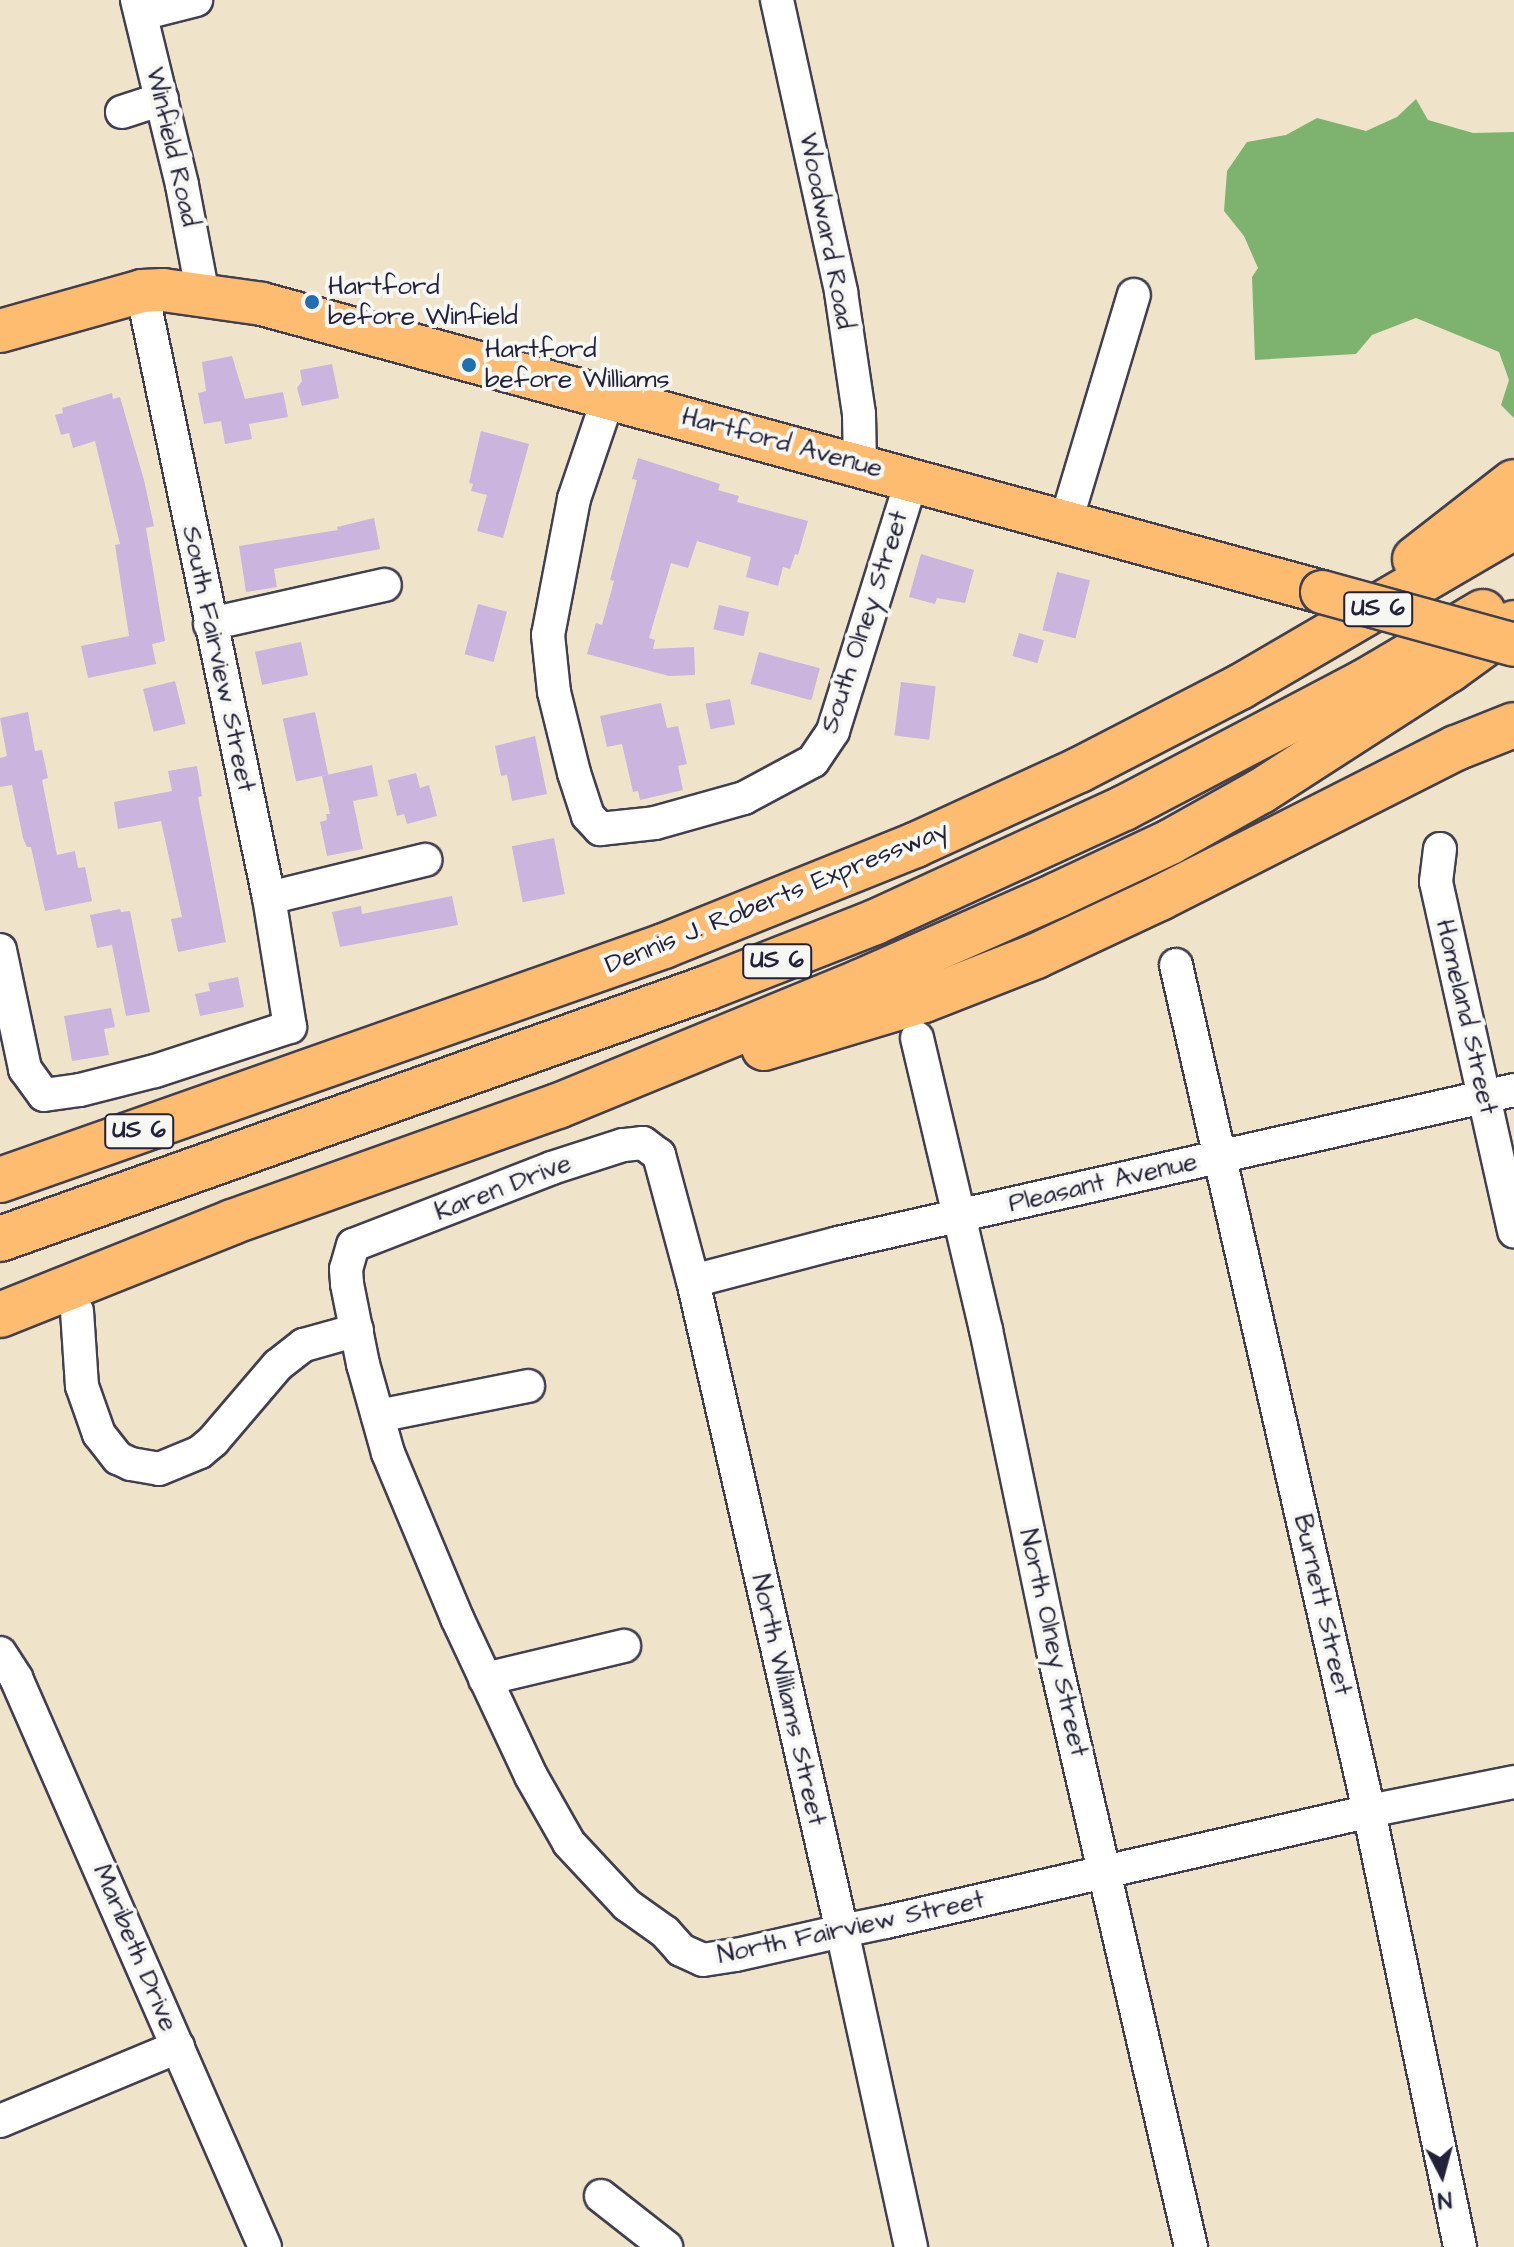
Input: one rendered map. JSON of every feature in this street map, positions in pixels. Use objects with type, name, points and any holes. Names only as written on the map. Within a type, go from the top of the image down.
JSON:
[{"type":"highway","points":[[1240,687],[1514,482]]},
{"type":"highway","name":"Dennis J. Roberts Expressway","points":[[0,1180],[664,946],[832,881],[1079,770],[1240,687],[1514,527]]},
{"type":"highway","name":"Dennis J. Roberts Expressway","points":[[0,1239],[707,988],[889,916],[1040,849],[1191,774],[1364,682],[1514,594]]},
{"type":"highway","points":[[0,1315],[232,1222],[558,1106],[860,982],[1170,842],[1309,761],[1449,670],[1514,623]]},
{"type":"highway","points":[[558,1106],[849,1024],[979,979],[1096,929],[1456,748],[1514,725]]},
{"type":"highway","points":[[0,1152],[279,1082]]},
{"type":"highway","points":[[0,1297],[119,1254],[232,1222]]},
{"type":"main road","name":"Hartford Avenue","points":[[0,331],[142,291],[203,295],[283,309],[860,464],[1514,645]]},
{"type":"street","points":[[139,7],[196,0]]},
{"type":"street","name":"Woodward Road","points":[[777,0],[841,292],[859,414],[860,464]]},
{"type":"street","name":"Winfield Road","points":[[139,7],[162,99],[203,295]]},
{"type":"street","points":[[122,112],[162,99]]},
{"type":"street","name":"South Fairview Street","points":[[0,950],[25,1069],[44,1095],[80,1090],[155,1071],[290,1027],[269,898],[142,291]]},
{"type":"street","points":[[1066,521],[1134,295]]},
{"type":"street","name":"South Olney Street","points":[[609,396],[574,499],[548,635],[554,692],[574,773],[594,825],[613,829],[655,823],[744,798],[813,761],[833,731],[912,479]]},
{"type":"street","points":[[210,624],[385,585]]},
{"type":"street","name":"Homeland Street","points":[[1440,849],[1436,882],[1499,1093],[1514,1231]]},
{"type":"street","points":[[269,898],[425,860]]},
{"type":"street","name":"Burnett Street","points":[[1176,965],[1369,1811],[1460,2247]]},
{"type":"street","name":"North Olney Street","points":[[917,1038],[986,1330],[1053,1651],[1106,1869],[1191,2247]]},
{"type":"street","name":"Pleasant Avenue","points":[[693,1281],[1499,1093]]},
{"type":"street","name":"Karen Drive","points":[[349,1252],[353,1245],[552,1168],[623,1145],[643,1143],[659,1155]]},
{"type":"street","name":"North Williams Street","points":[[659,1155],[693,1281],[911,2247]]},
{"type":"street","name":"North Fairview Street","points":[[349,1252],[347,1284],[378,1416],[414,1518],[531,1776],[569,1843],[627,1905],[665,1932],[681,1950],[703,1960],[1369,1811],[1514,1782]]},
{"type":"street","points":[[77,1311],[82,1386],[99,1434],[118,1458],[131,1464],[159,1469],[200,1452],[213,1441],[278,1365],[304,1345],[357,1330]]},
{"type":"street","points":[[378,1416],[528,1386]]},
{"type":"street","points":[[485,1679],[624,1646]]},
{"type":"street","name":"Maribeth Drive","points":[[0,1653],[16,1678],[265,2247]]},
{"type":"street","points":[[0,2121],[178,2047]]},
{"type":"street","points":[[601,2196],[666,2247]]},
{"type":"green space","points":[[1416,99],[1428,120],[1473,133],[1514,132],[1514,418],[1501,405],[1509,380],[1499,352],[1416,318],[1372,335],[1356,354],[1255,360],[1252,277],[1258,268],[1244,236],[1224,211],[1227,171],[1247,142],[1286,135],[1317,118],[1366,131],[1397,117]]},
{"type":"building","points":[[232,356],[245,399],[283,392],[288,417],[249,424],[252,439],[225,444],[221,421],[204,424],[198,393],[206,391],[202,362]]},
{"type":"building","points":[[332,364],[339,398],[302,406],[297,388],[302,381],[300,370]]},
{"type":"building","points":[[112,393],[113,399],[120,397],[154,526],[146,528],[165,641],[152,644],[156,664],[88,678],[81,646],[129,636],[115,545],[120,544],[95,441],[73,448],[69,433],[61,435],[55,415],[63,413],[62,408]]},
{"type":"building","points":[[481,431],[529,444],[503,538],[477,531],[487,495],[471,491],[473,484],[469,483]]},
{"type":"building","points":[[638,458],[720,484],[718,490],[739,496],[737,502],[808,521],[798,555],[795,554],[790,569],[783,567],[778,586],[746,577],[751,557],[697,541],[688,568],[671,563],[649,638],[655,640],[653,649],[694,647],[695,675],[669,676],[587,654],[596,623],[602,625],[614,581],[610,580],[637,480],[632,479]]},
{"type":"building","points":[[374,518],[380,549],[274,569],[277,587],[246,592],[239,546],[338,530],[337,527]]},
{"type":"building","points":[[921,554],[974,570],[965,603],[937,598],[935,604],[909,597]]},
{"type":"building","points":[[1057,572],[1090,580],[1075,638],[1042,630]]},
{"type":"building","points":[[478,604],[507,612],[494,662],[465,654]]},
{"type":"building","points":[[719,605],[749,612],[744,636],[713,629]]},
{"type":"building","points":[[1019,633],[1044,640],[1037,663],[1012,656]]},
{"type":"building","points":[[301,642],[308,675],[262,685],[255,652]]},
{"type":"building","points":[[759,652],[820,668],[811,700],[750,684]]},
{"type":"building","points":[[175,681],[186,724],[154,732],[143,689]]},
{"type":"building","points":[[901,682],[936,686],[929,740],[894,736]]},
{"type":"building","points":[[730,699],[735,725],[710,729],[705,704]]},
{"type":"building","points":[[661,703],[667,728],[678,726],[687,764],[678,766],[683,790],[640,800],[638,791],[633,792],[622,744],[607,747],[600,716]]},
{"type":"building","points":[[28,712],[35,751],[42,750],[48,778],[42,780],[57,855],[75,851],[78,868],[85,867],[92,901],[45,911],[31,847],[27,847],[23,838],[12,785],[0,787],[0,758],[7,756],[0,718]]},
{"type":"building","points":[[315,712],[328,775],[296,781],[283,719]]},
{"type":"building","points":[[535,736],[547,794],[512,801],[507,775],[501,776],[495,746]]},
{"type":"building","points":[[372,765],[378,796],[353,801],[363,849],[327,856],[320,822],[327,820],[326,814],[330,814],[322,776]]},
{"type":"building","points":[[197,766],[202,796],[198,797],[226,942],[178,952],[171,919],[182,917],[161,821],[118,829],[114,802],[172,791],[168,771]]},
{"type":"building","points":[[416,773],[420,788],[429,785],[437,816],[407,824],[404,814],[397,816],[388,780]]},
{"type":"building","points":[[554,838],[565,894],[523,902],[512,846]]},
{"type":"building","points":[[452,896],[458,925],[340,947],[332,912],[361,906],[362,914]]},
{"type":"building","points":[[120,909],[121,912],[130,911],[150,1012],[126,1016],[112,945],[97,948],[90,915]]},
{"type":"building","points":[[238,977],[244,1007],[200,1016],[195,994],[210,991],[208,983]]},
{"type":"building","points":[[111,1008],[115,1027],[104,1029],[109,1055],[72,1061],[64,1016]]},
{"type":"place","name":"Hartford before Winfield","points":[[312,302]]},
{"type":"place","name":"Hartford before Williams","points":[[469,365]]}]
